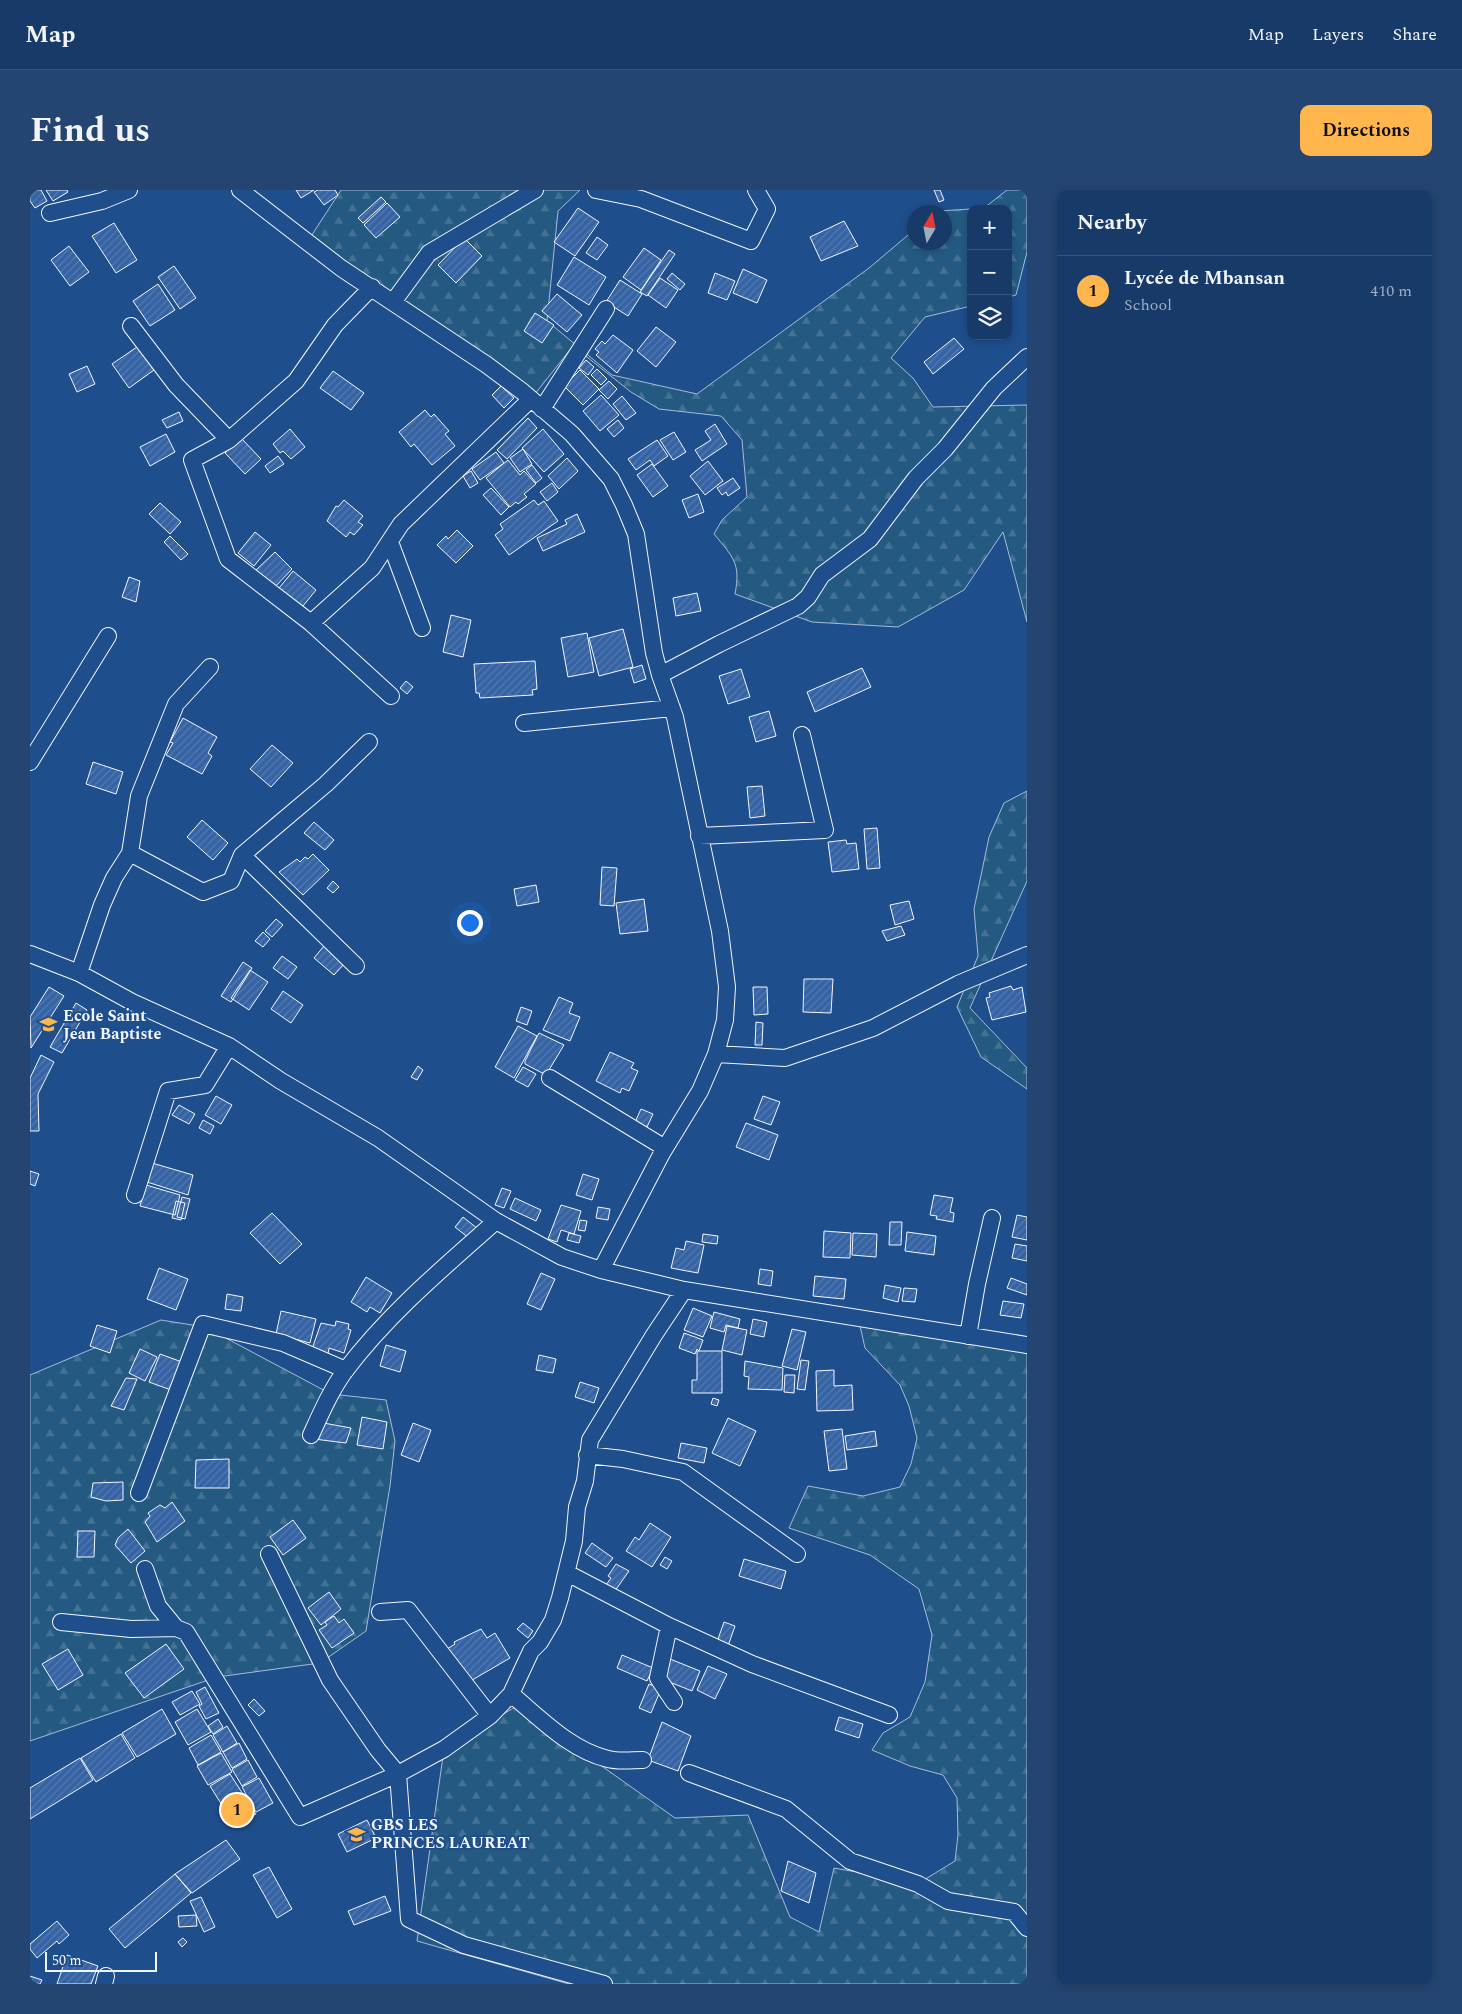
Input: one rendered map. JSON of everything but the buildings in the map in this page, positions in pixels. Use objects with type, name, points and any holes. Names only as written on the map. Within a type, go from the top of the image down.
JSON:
[{"type":"street","points":[[50,213],[102,200],[129,190]]},
{"type":"street","points":[[240,190],[341,268],[487,365],[536,404],[592,455],[611,479],[636,534],[660,675],[672,708],[720,931],[727,986],[725,1020],[716,1054],[700,1091],[665,1148],[601,1270]]},
{"type":"street","points":[[393,302],[429,253],[535,190]]},
{"type":"street","points":[[596,190],[641,199],[751,241],[767,209],[756,190]]},
{"type":"street","points":[[372,287],[335,325],[296,381],[229,440],[192,460],[228,559],[311,623],[391,696]]},
{"type":"street","points":[[311,623],[372,568],[408,517],[536,404],[606,309]]},
{"type":"street","points":[[131,326],[176,385],[229,440]]},
{"type":"street","points":[[660,675],[718,644],[798,606],[808,597],[822,575],[870,539],[916,478],[945,449],[994,388],[1027,357]]},
{"type":"street","points":[[390,542],[422,628]]},
{"type":"street","points":[[30,762],[108,636]]},
{"type":"street","points":[[79,973],[102,905],[114,878],[130,853],[139,796],[176,704],[210,667]]},
{"type":"street","points":[[524,723],[672,708]]},
{"type":"street","points":[[699,836],[825,830],[802,735]]},
{"type":"street","points":[[130,853],[202,892],[231,881],[242,855],[326,784],[369,742]]},
{"type":"street","points":[[242,855],[356,966]]},
{"type":"street","points":[[30,954],[79,973],[132,1002],[229,1046],[281,1081],[378,1138],[496,1222],[562,1257],[601,1270],[684,1290],[1027,1345]]},
{"type":"street","points":[[716,1054],[785,1058],[873,1028],[958,984],[1027,955]]},
{"type":"street","points":[[135,1195],[168,1091],[205,1085],[229,1046]]},
{"type":"street","points":[[550,1078],[665,1148]]},
{"type":"street","points":[[968,1336],[977,1284],[992,1218]]},
{"type":"street","points":[[311,1434],[346,1370],[368,1343],[419,1290],[496,1222]]},
{"type":"street","points":[[61,1622],[131,1629],[176,1628],[186,1632],[300,1817],[398,1774],[466,1735],[490,1716],[511,1694],[531,1651],[540,1642],[553,1620],[574,1541],[577,1507],[585,1481],[590,1440],[654,1335],[684,1290]]},
{"type":"street","points":[[139,1493],[203,1324],[284,1343],[346,1370]]},
{"type":"street","points":[[587,1455],[623,1459],[683,1472],[797,1554]]},
{"type":"street","points":[[269,1554],[330,1680],[378,1750],[398,1774],[409,1918],[464,1945],[604,1984]]},
{"type":"street","points":[[145,1569],[158,1606],[176,1628]]},
{"type":"street","points":[[567,1573],[669,1626],[752,1664],[889,1715]]},
{"type":"street","points":[[380,1612],[408,1610],[490,1716]]},
{"type":"street","points":[[669,1626],[658,1678],[674,1702]]},
{"type":"street","points":[[511,1694],[564,1738],[595,1755],[610,1760],[643,1760]]},
{"type":"street","points":[[689,1773],[786,1809],[850,1860],[918,1884],[948,1901],[1014,1912],[1027,1928]]},
{"type":"green space","points":[[341,190],[580,190],[558,211],[547,321],[612,375],[697,394],[869,268],[907,236],[907,250],[952,250],[952,210],[967,209],[967,307],[925,317],[891,358],[913,378],[933,407],[1027,405],[1027,622],[1003,532],[964,590],[898,627],[812,622],[735,594],[737,575],[734,561],[714,534],[722,520],[747,497],[742,440],[721,416],[659,409],[631,392],[573,346],[531,399],[308,241]]},
{"type":"green space","points":[[1007,190],[1027,190],[1027,252],[1016,295],[1012,296],[1012,205],[988,205]]},
{"type":"green space","points":[[1027,791],[1027,881],[970,1008],[1027,1068],[1027,1089],[981,1057],[957,1007],[978,956],[974,909],[989,837],[1004,803]]},
{"type":"green space","points":[[858,1317],[1027,1347],[1027,1984],[569,1984],[417,1941],[444,1749],[517,1706],[675,1818],[748,1815],[790,1917],[819,1932],[834,1868],[919,1883],[955,1861],[958,1835],[957,1798],[943,1775],[910,1766],[872,1750],[883,1733],[910,1717],[925,1682],[932,1635],[919,1589],[870,1555],[789,1528],[808,1486],[863,1496],[900,1487],[911,1464],[917,1438],[909,1406],[900,1385],[865,1348]]},
{"type":"green space","points":[[161,1320],[205,1327],[331,1394],[386,1400],[395,1441],[390,1486],[366,1631],[320,1663],[217,1677],[30,1741],[30,1375]]},
{"type":"place","name":"Ecole Saint Jean Baptiste","points":[[49,1025]]},
{"type":"place","name":"Lycée de Mbansan","points":[[237,1810]]},
{"type":"place","name":"GBS LES PRINCES LAUREAT","points":[[357,1834]]}]
